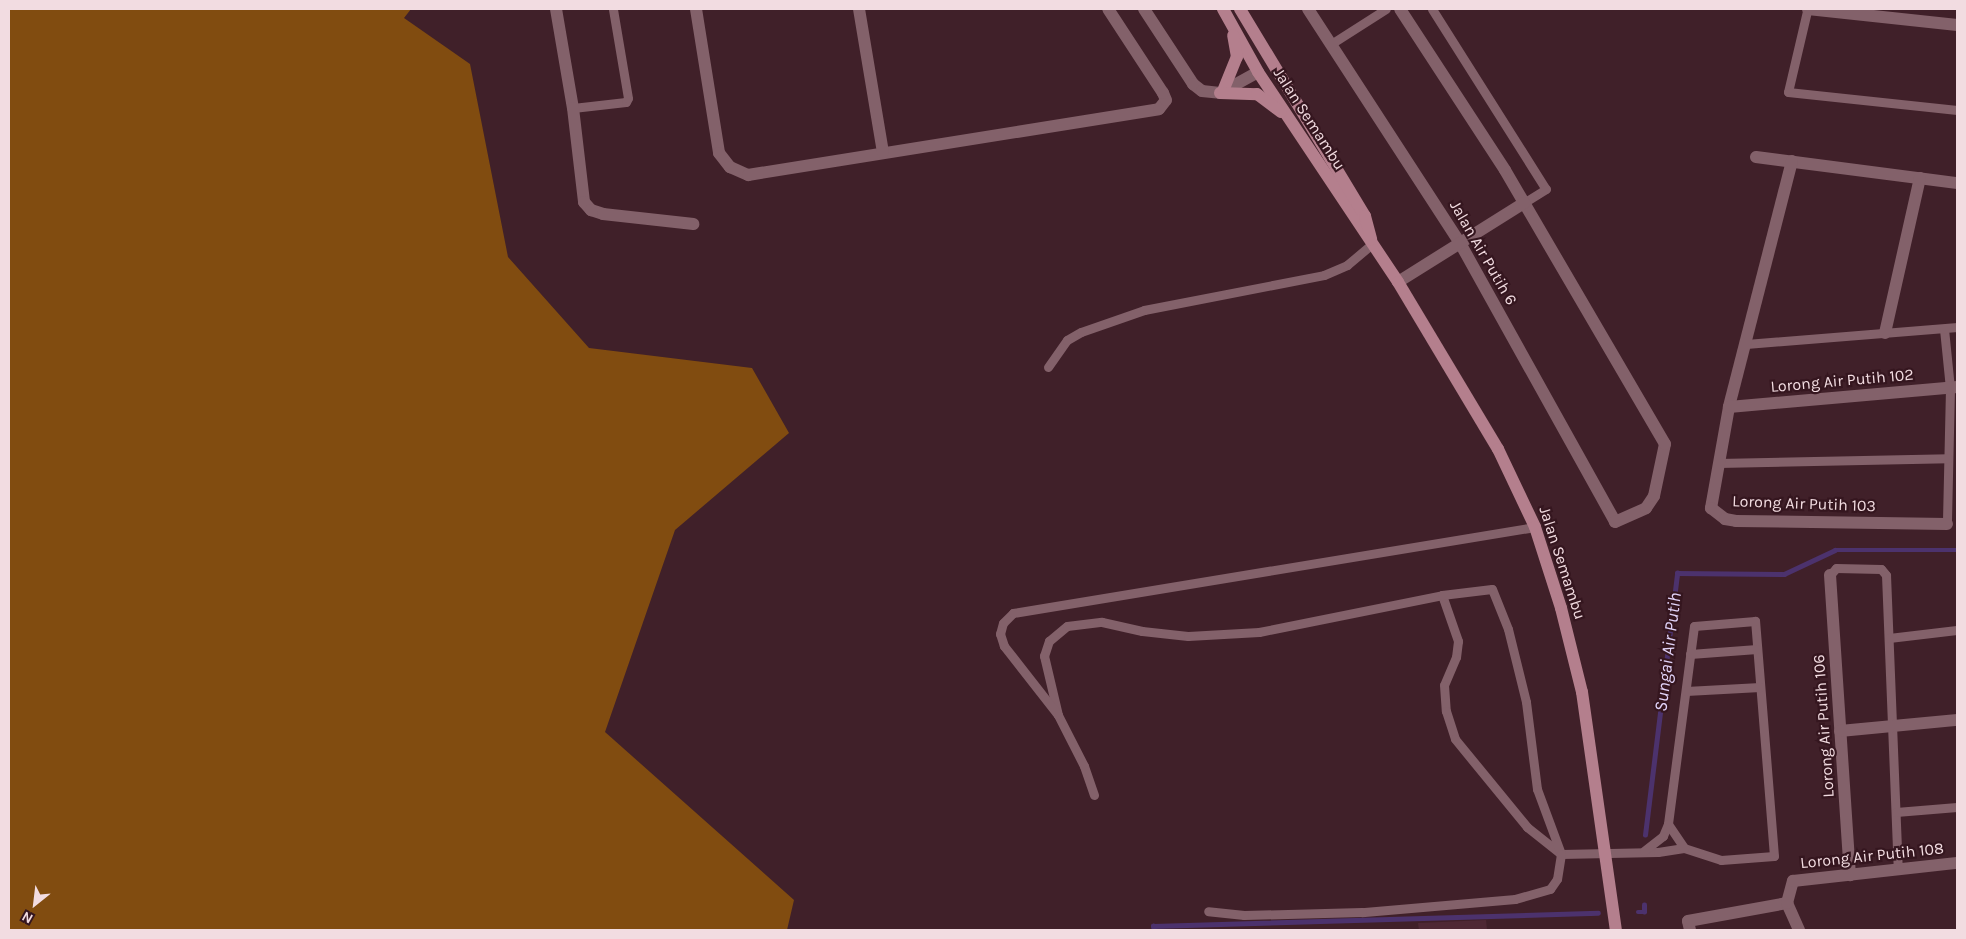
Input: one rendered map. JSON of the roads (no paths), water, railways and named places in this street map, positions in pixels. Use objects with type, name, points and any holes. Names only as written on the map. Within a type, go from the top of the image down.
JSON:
[{"type":"main road","name":"Jalan Semambu","points":[[1240,9],[1365,216],[1372,244]]},
{"type":"main road","points":[[1225,11],[1236,56],[1222,92],[1257,94],[1297,127]]},
{"type":"main road","name":"Jalan Semambu","points":[[1225,11],[1258,72],[1297,127],[1398,282],[1498,449],[1535,527],[1561,608],[1582,692],[1616,930]]},
{"type":"main road","points":[[1265,50],[1258,72],[1282,78]]},
{"type":"street","points":[[556,9],[573,108],[584,202],[591,210],[603,214],[693,224]]},
{"type":"street","points":[[696,9],[719,153],[730,167],[748,175],[761,175],[883,152],[1160,109],[1166,100],[1163,93],[1108,9]]},
{"type":"street","points":[[859,9],[883,152]]},
{"type":"street","points":[[1144,9],[1193,84],[1210,94],[1222,92],[1258,72]]},
{"type":"street","name":"Jalan Air Putih 6","points":[[1308,9],[1460,243],[1615,522],[1646,508],[1654,496],[1665,444],[1524,203]]},
{"type":"street","points":[[1398,282],[1524,203],[1400,9]]},
{"type":"street","points":[[1808,10],[1957,25]]},
{"type":"street","points":[[1756,157],[1957,183]]},
{"type":"street","name":"Lorong Air Putih 103","points":[[1792,161],[1729,407],[1711,508],[1725,519],[1947,524]]},
{"type":"street","points":[[1885,334],[1920,178]]},
{"type":"street","name":"Lorong Air Putih 102","points":[[1729,407],[1953,388]]},
{"type":"street","name":"Lorong Air Putih 106","points":[[1830,575],[1850,874]]},
{"type":"street","points":[[1840,731],[1957,720]]},
{"type":"street","name":"Lorong Air Putih 108","points":[[1787,903],[1793,881],[1957,863]]},
{"type":"street","points":[[1689,926],[1787,903],[1799,930]]},
{"type":"lane","points":[[573,108],[626,102],[628,98],[613,9]]},
{"type":"lane","points":[[1331,44],[1386,9]]},
{"type":"lane","points":[[1432,9],[1546,189],[1524,203]]},
{"type":"lane","points":[[1808,10],[1788,92],[1957,110]]},
{"type":"lane","points":[[1048,367],[1067,340],[1081,332],[1144,310],[1324,274],[1347,265],[1372,244]]},
{"type":"lane","points":[[1746,344],[1957,328]]},
{"type":"lane","points":[[1944,329],[1953,388],[1948,458],[1947,524]]},
{"type":"lane","points":[[1718,463],[1948,458]]},
{"type":"lane","points":[[1094,795],[1084,766],[1058,715],[1004,646],[1000,634],[1003,623],[1013,612],[1535,527]]},
{"type":"lane","points":[[1830,575],[1836,568],[1881,569],[1886,575],[1898,869]]},
{"type":"lane","points":[[1058,715],[1044,656],[1049,641],[1067,626],[1102,622],[1142,631],[1188,636],[1259,632],[1442,595],[1492,589],[1508,629],[1526,702],[1537,789],[1561,854],[1557,879],[1550,889],[1515,899],[1362,912],[1244,915],[1208,911]]},
{"type":"lane","points":[[1442,595],[1458,641],[1456,657],[1444,685],[1446,711],[1455,739],[1527,827],[1561,854],[1644,851],[1684,848],[1721,860],[1774,856],[1755,621],[1694,626],[1668,824],[1664,836],[1644,851]]},
{"type":"lane","points":[[1889,638],[1957,630]]},
{"type":"lane","points":[[1690,654],[1757,650]]},
{"type":"lane","points":[[1686,691],[1760,686]]},
{"type":"lane","points":[[1896,812],[1957,806]]},
{"type":"lane","points":[[1668,824],[1684,848]]},
{"type":"waterway","name":"Sungai Air Putih","points":[[1645,835],[1677,573],[1784,574],[1835,550],[1957,550]]},
{"type":"waterway","name":"Sungai Air Putih","points":[[1638,912],[1644,912],[1644,905]]},
{"type":"waterway","name":"Sungai Air Putih","points":[[1154,930],[1153,926],[1598,913]]}]
